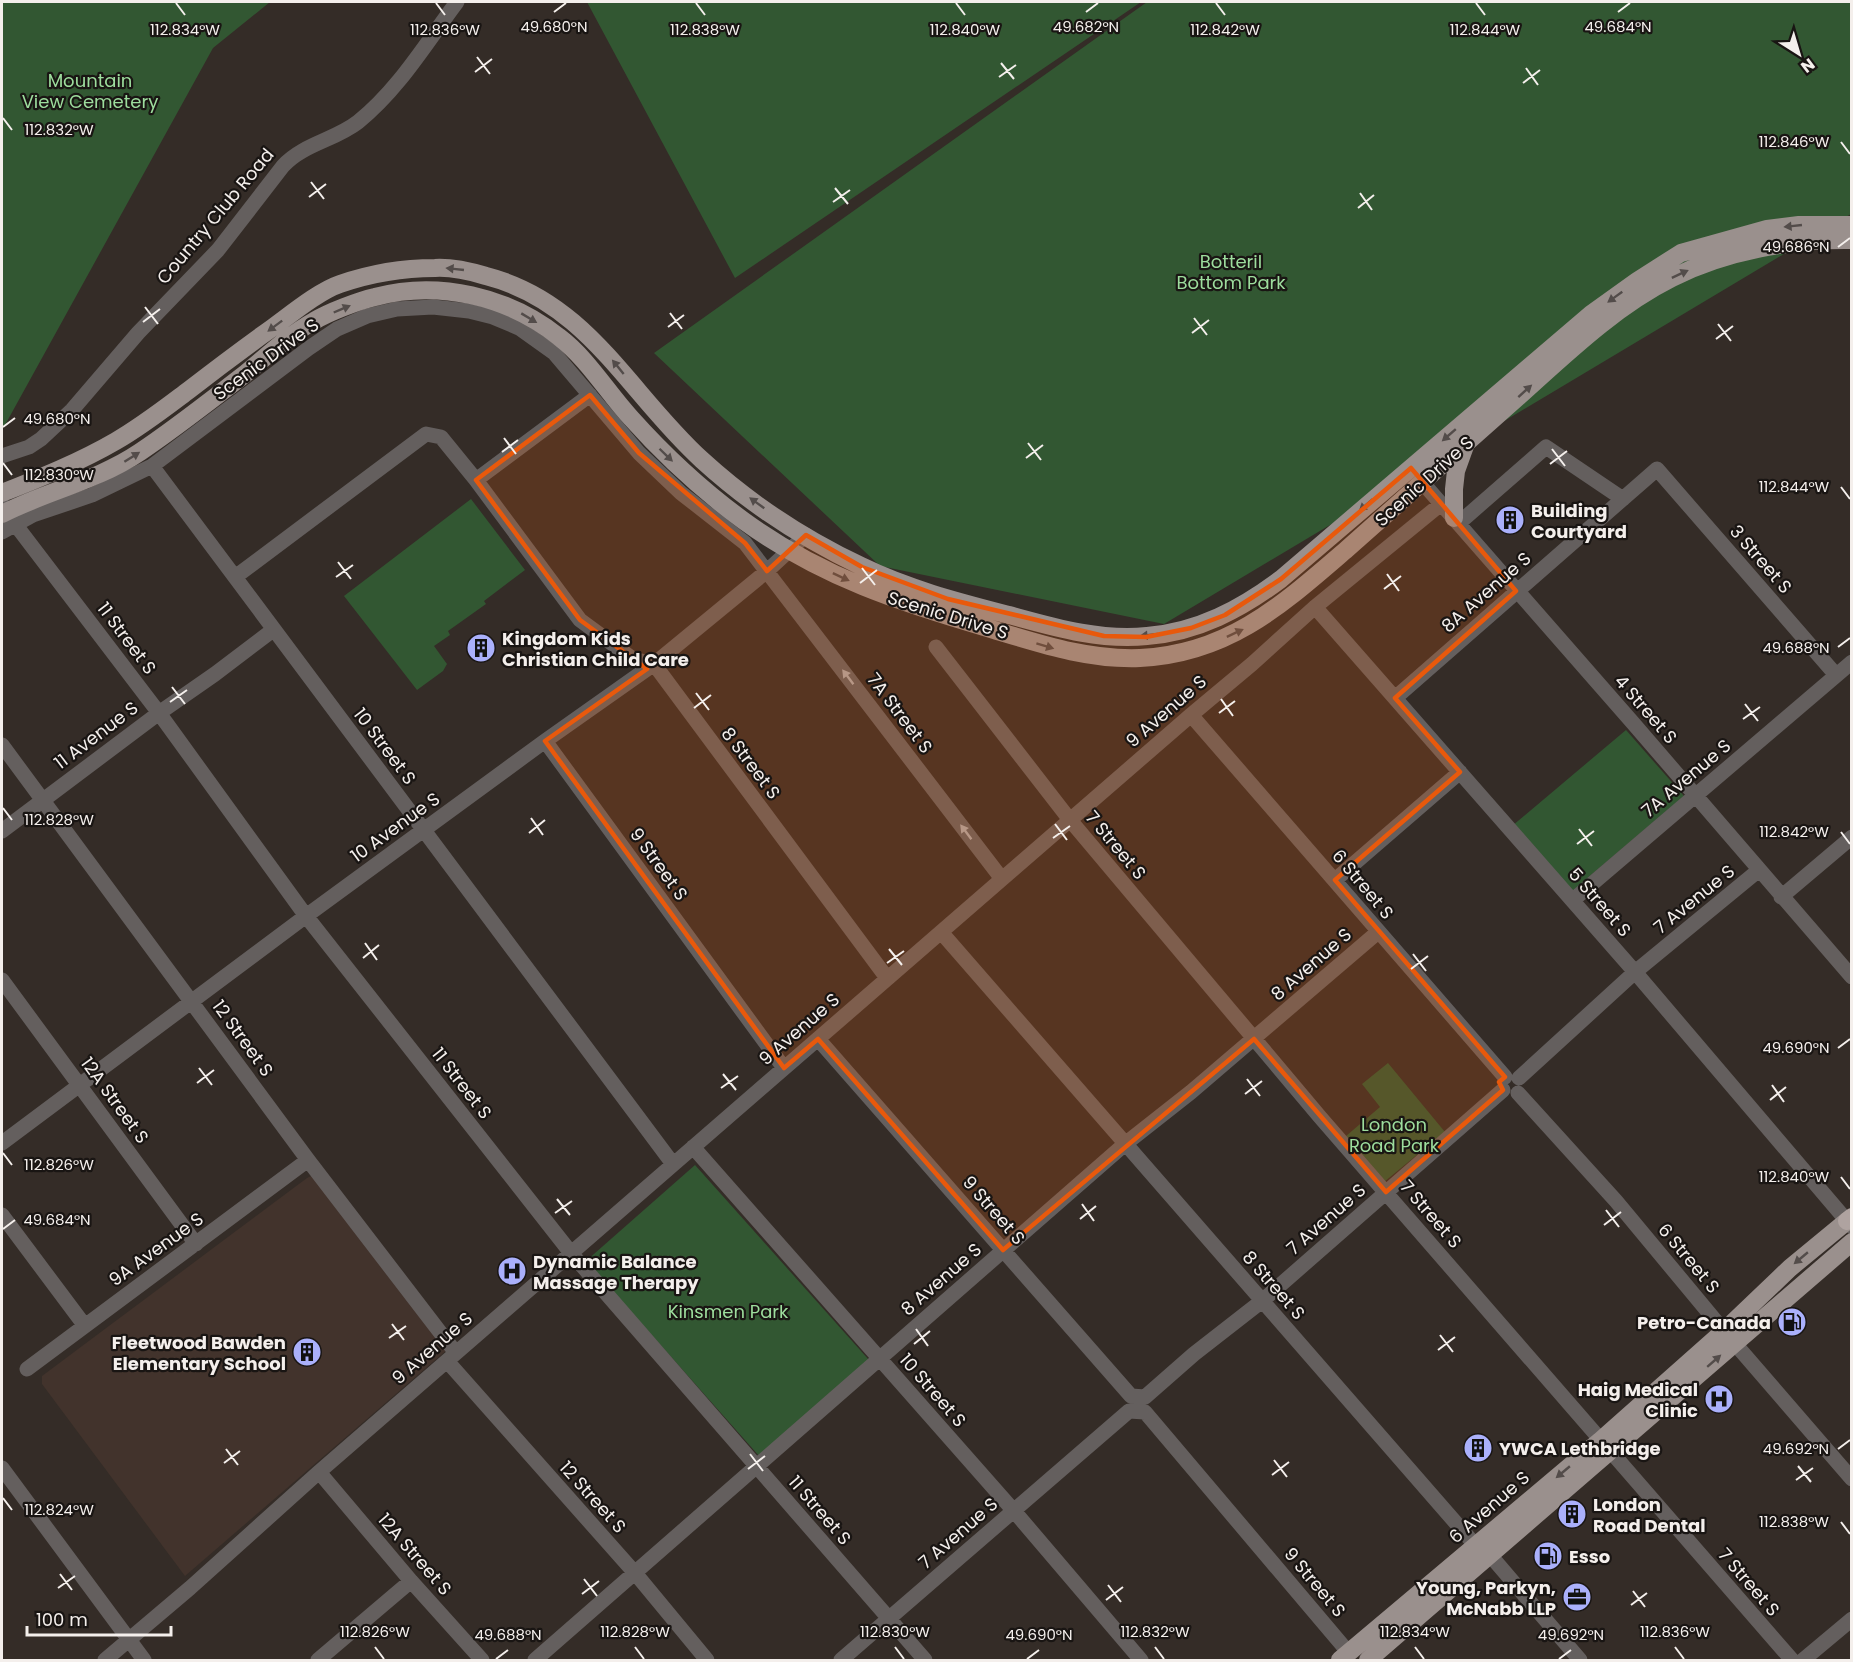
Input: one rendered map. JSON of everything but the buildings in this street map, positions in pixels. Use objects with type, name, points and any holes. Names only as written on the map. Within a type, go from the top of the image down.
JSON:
[{"type":"main road","name":"Scenic Drive S","points":[[2,493],[42,477],[116,441],[162,410],[298,309],[337,285],[392,271],[436,268],[463,270],[497,279],[525,290],[563,314],[594,339],[649,405],[703,461],[766,510],[862,567],[948,599],[1054,628],[1104,636],[1146,636],[1191,628],[1225,615],[1262,593],[1591,314],[1681,253],[1767,229],[1799,225],[1851,225]]},
{"type":"main road","name":"Scenic Drive S","points":[[6,513],[91,478],[139,452],[315,321],[371,297],[432,290],[489,298],[522,313],[561,338],[627,413],[706,492],[788,551],[870,590],[935,613],[1066,652],[1102,658],[1145,658],[1193,650],[1247,628],[1269,613],[1422,483],[1601,324],[1649,291],[1673,277],[1726,256],[1794,243],[1851,240]]},
{"type":"main road","points":[[1456,520],[1454,489],[1456,471],[1465,444]]},
{"type":"main road","name":"6 Avenue S","points":[[1730,1336],[1790,1268],[1850,1222]]},
{"type":"main road","name":"6 Avenue S","points":[[1348,1658],[1483,1551],[1730,1336],[1851,1242]]},
{"type":"main road","name":"6 Avenue S","points":[[1368,1660],[1483,1551]]},
{"type":"street","name":"Country Club Road","points":[[2,456],[41,440],[72,410],[138,333],[218,250],[274,175],[292,156],[355,124],[371,110],[397,83],[457,2]]},
{"type":"street","name":"Scenic Drive S","points":[[2,532],[6,513],[33,515],[92,495],[152,466],[337,329],[367,316],[397,309],[433,307],[469,310],[494,317],[519,328],[554,353],[639,453],[681,493],[745,543],[767,571]]},
{"type":"street","points":[[476,480],[590,395]]},
{"type":"street","points":[[235,577],[426,434],[438,436],[445,440],[476,480],[580,620],[633,659],[654,664]]},
{"type":"street","points":[[1456,520],[1546,447],[1623,499]]},
{"type":"street","name":"10 Street S","points":[[152,466],[674,1164]]},
{"type":"street","name":"4 Street S","points":[[1411,468],[1851,977]]},
{"type":"street","name":"8A Avenue S","points":[[1395,698],[1657,469]]},
{"type":"street","name":"3 Street S","points":[[1657,469],[1836,675]]},
{"type":"street","name":"9 Avenue S","points":[[105,1660],[1315,607],[1441,504]]},
{"type":"street","name":"11 Street S","points":[[6,513],[159,713],[306,916],[571,1253],[925,1660]]},
{"type":"street","name":"10 Avenue S","points":[[2,1143],[306,916],[654,664],[767,571],[806,535]]},
{"type":"street","name":"7A Street S","points":[[767,571],[1002,879]]},
{"type":"street","name":"5 Street S","points":[[1315,607],[1573,900],[1850,1222]]},
{"type":"street","name":"11 Avenue S","points":[[2,831],[273,630]]},
{"type":"street","name":"7 Street S","points":[[936,647],[1070,820],[1254,1039],[1792,1660]]},
{"type":"street","name":"7A Avenue S","points":[[1573,900],[1851,662]]},
{"type":"street","name":"8 Street S","points":[[654,664],[887,978]]},
{"type":"street","name":"6 Street S","points":[[1191,715],[1511,1085],[1616,1201],[1851,1479]]},
{"type":"street","name":"9 Street S","points":[[545,741],[784,1068]]},
{"type":"street","name":"12 Street S","points":[[2,745],[451,1357],[707,1660]]},
{"type":"street","points":[[1335,880],[1460,772]]},
{"type":"street","points":[[1781,897],[1851,837]]},
{"type":"street","name":"7 Avenue S","points":[[1145,1397],[1194,1354],[1262,1301],[1511,1085],[1635,972],[1759,870]]},
{"type":"street","name":"8 Street S","points":[[941,932],[1262,1301],[1580,1660]]},
{"type":"street","name":"8 Avenue S","points":[[535,1660],[1125,1144],[1191,1092],[1378,932]]},
{"type":"street","name":"12A Street S","points":[[2,980],[196,1244]]},
{"type":"street","name":"9 Street S","points":[[818,1039],[1131,1396],[1145,1397]]},
{"type":"street","name":"10 Street S","points":[[693,1147],[1014,1510],[1141,1660]]},
{"type":"street","name":"9A Avenue S","points":[[27,1369],[308,1160]]},
{"type":"street","points":[[2,1215],[85,1326]]},
{"type":"street","name":"9 Street S","points":[[1129,1411],[1145,1412],[1348,1658]]},
{"type":"street","name":"7 Avenue S","points":[[841,1660],[1129,1411]]},
{"type":"street","points":[[2,1468],[144,1660]]},
{"type":"street","name":"12A Street S","points":[[319,1472],[411,1581],[482,1660]]},
{"type":"street","points":[[318,1660],[411,1581]]},
{"type":"street","points":[[1803,1660],[1851,1619]]},
{"type":"highlighted area","points":[[590,395],[639,453],[745,543],[767,571],[806,535],[862,567],[948,599],[1104,636],[1146,637],[1191,628],[1225,615],[1281,579],[1411,468],[1516,591],[1395,698],[1460,772],[1335,880],[1505,1077],[1499,1082],[1503,1090],[1386,1192],[1254,1039],[1003,1250],[818,1039],[784,1068],[545,741],[647,669],[580,620],[476,480]]},
{"type":"shaded area","points":[[313,1175],[448,1349],[185,1576],[42,1384],[42,1376]]},
{"type":"green space","name":"Mountain View Cemetery","points":[[2,2],[270,2],[213,48],[2,428]]},
{"type":"green space","points":[[587,2],[1141,2],[735,278]]},
{"type":"green space","name":"Botteril Bottom Park","points":[[1147,2],[1851,2],[1851,214],[1164,624],[880,566],[654,353]]},
{"type":"green space","points":[[471,499],[525,570],[484,601],[486,604],[448,631],[450,635],[434,646],[447,664],[443,671],[417,690],[344,596]]},
{"type":"green space","points":[[1626,730],[1684,796],[1571,892],[1512,826]]},
{"type":"green space","name":"London Road Park","points":[[1388,1063],[1445,1132],[1384,1182],[1346,1136],[1380,1107],[1362,1084]]},
{"type":"green space","name":"Kinsmen Park","points":[[695,1165],[869,1360],[760,1457],[586,1261]]},
{"type":"place","name":"Building Courtyard","points":[[1510,520]]},
{"type":"place","name":"Kingdom Kids Christian Child Care","points":[[481,648]]},
{"type":"place","name":"Dynamic Balance Massage Therapy","points":[[512,1271]]},
{"type":"place","name":"Petro-Canada","points":[[1792,1322]]},
{"type":"place","name":"Fleetwood Bawden Elementary School","points":[[307,1352]]},
{"type":"place","name":"Haig Medical Clinic","points":[[1719,1399]]},
{"type":"place","name":"YWCA Lethbridge","points":[[1478,1448]]},
{"type":"place","name":"London Road Dental","points":[[1572,1514]]},
{"type":"place","name":"Esso","points":[[1548,1556]]},
{"type":"place","name":"Young, Parkyn, McNabb LLP","points":[[1577,1597]]}]
